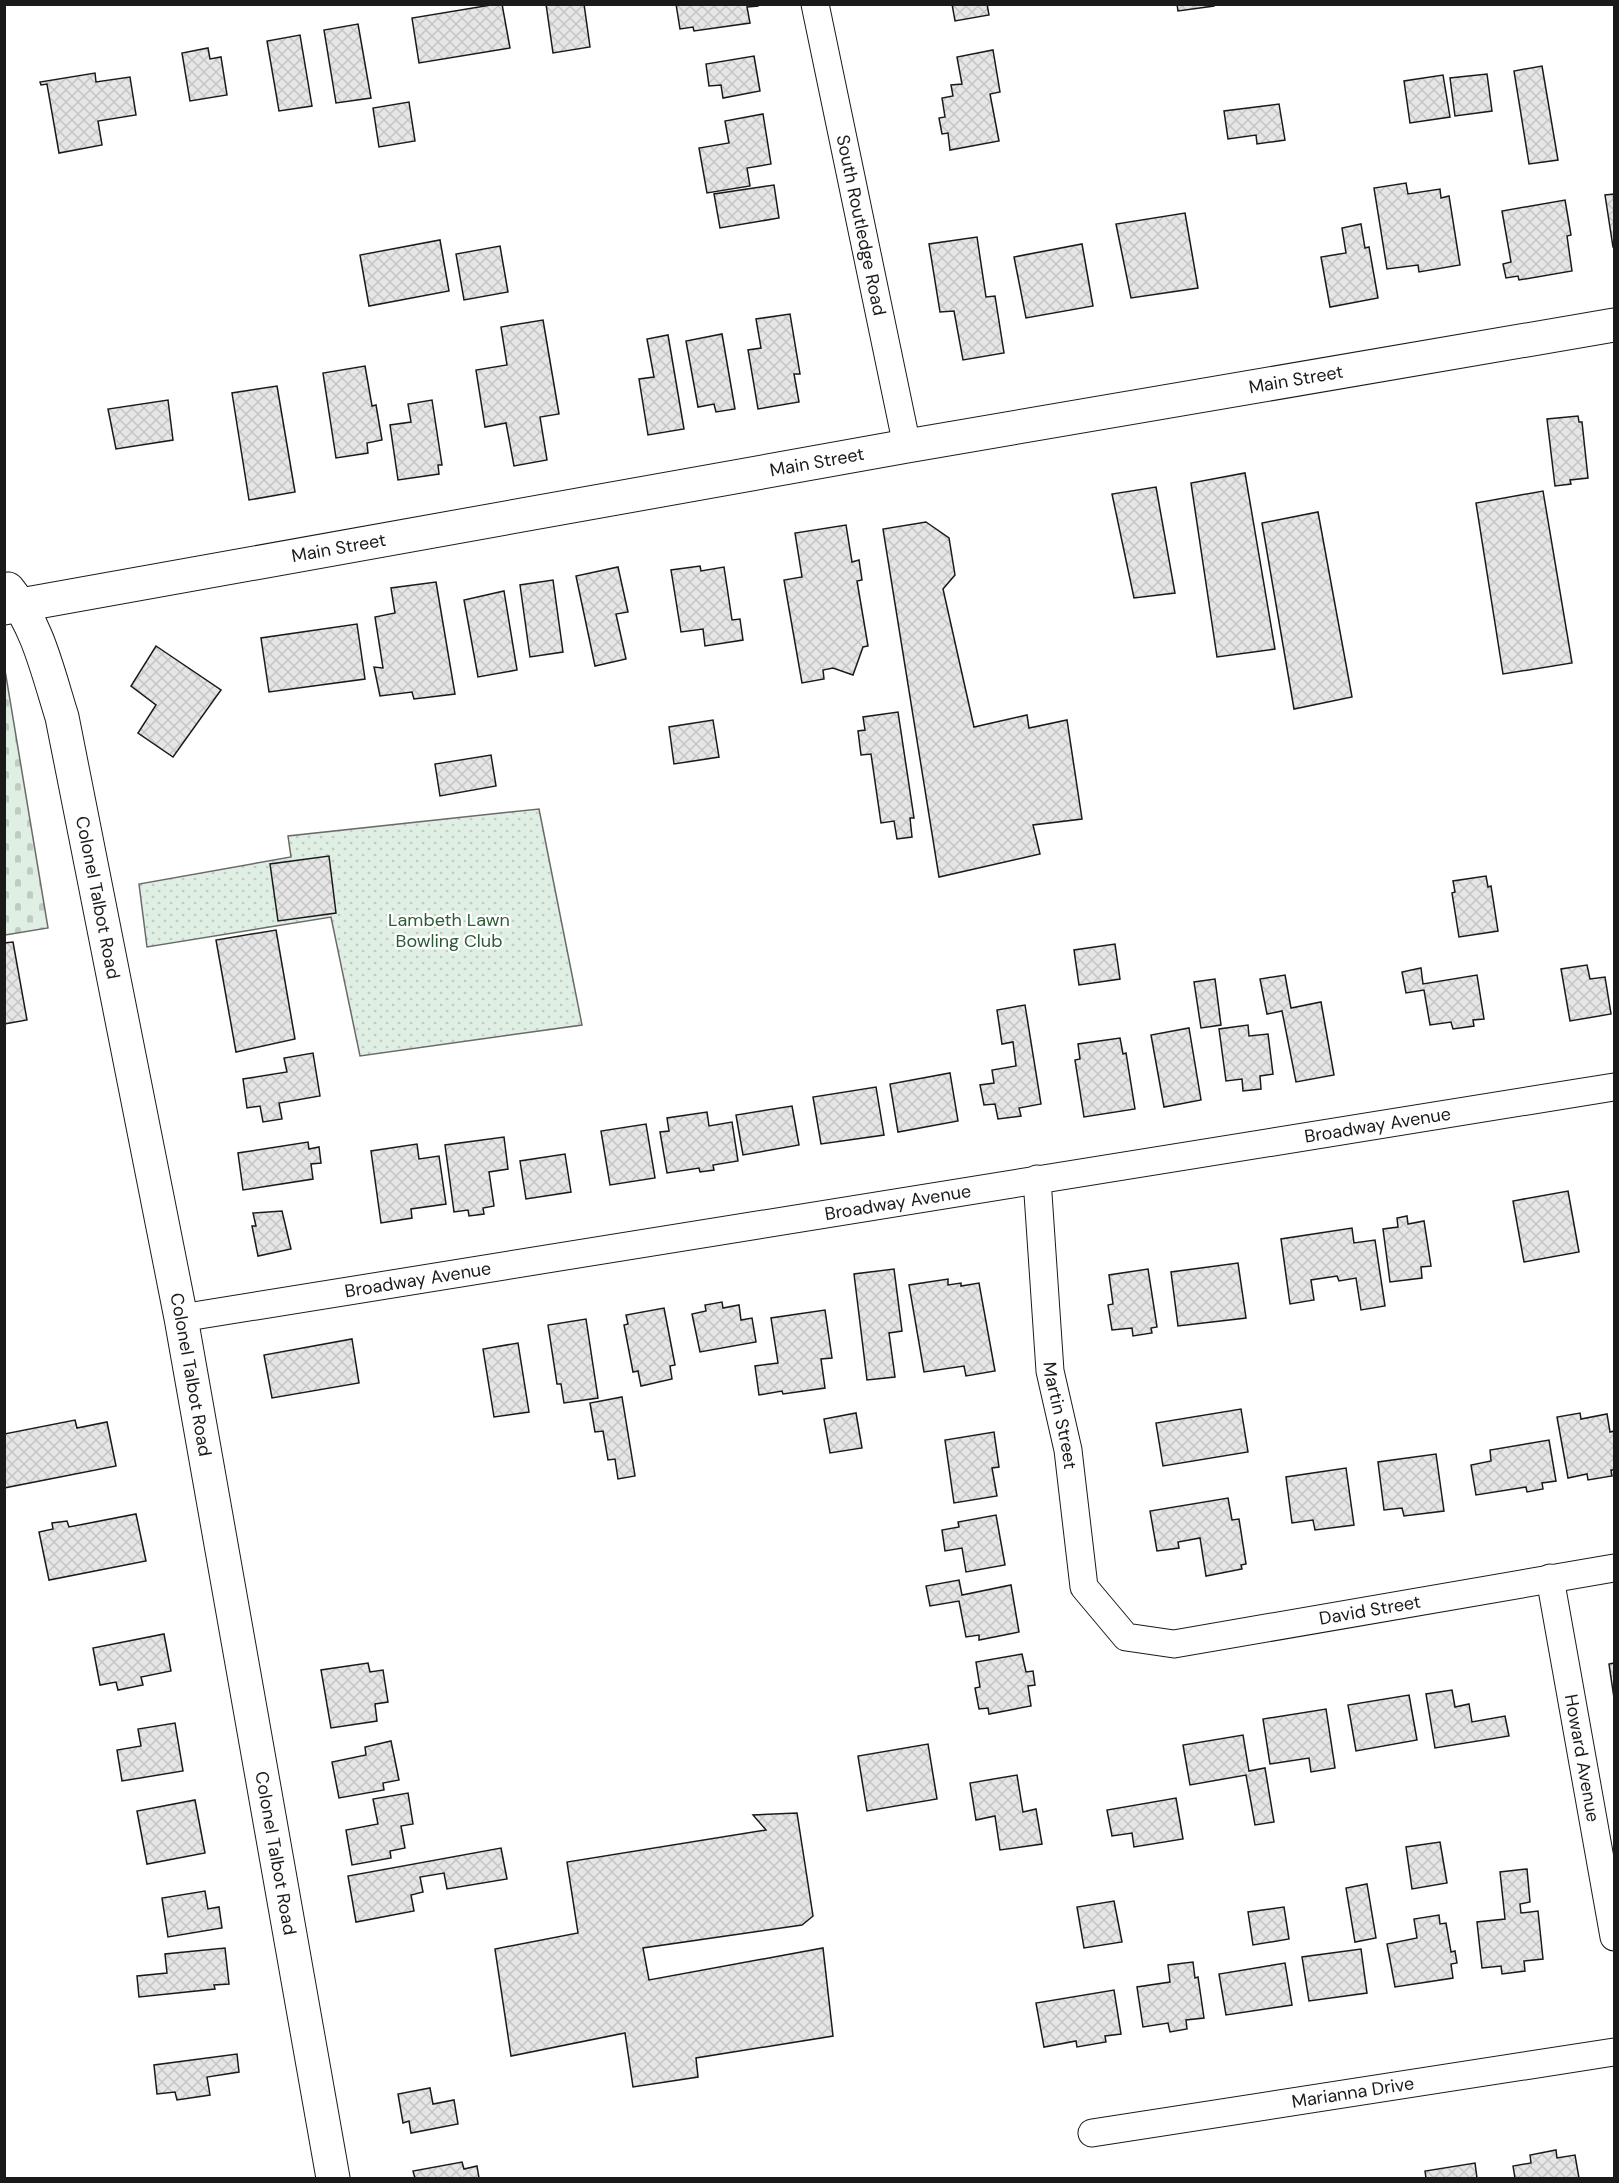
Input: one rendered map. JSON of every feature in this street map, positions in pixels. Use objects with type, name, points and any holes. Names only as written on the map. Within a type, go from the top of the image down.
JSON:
[{"type":"main road","name":"Main Street","points":[[10,599],[1614,325]]},
{"type":"main road","name":"Colonel Talbot Road","points":[[10,599],[38,642],[63,717],[181,1318],[333,2178]]},
{"type":"street","name":"South Routledge Road","points":[[815,4],[907,446]]},
{"type":"street","name":"Broadway Avenue","points":[[181,1318],[1614,1087]]},
{"type":"street","name":"Martin Street","points":[[1037,1179],[1050,1371],[1068,1450],[1084,1587],[1126,1637]]},
{"type":"street","name":"David Street","points":[[1126,1637],[1174,1644],[1614,1568]]},
{"type":"street","name":"Howard Avenue","points":[[1550,1578],[1614,1936]]},
{"type":"street","name":"Marianna Drive","points":[[1092,2133],[1614,2052]]},
{"type":"green space","points":[[4,664],[48,928],[5,935],[4,935]]},
{"type":"green space","name":"Lambeth Lawn Bowling Club","points":[[539,809],[582,1025],[360,1056],[331,917],[147,947],[139,884],[291,857],[288,836]]},
{"type":"building","points":[[502,4],[510,48],[419,63],[412,18]]},
{"type":"building","points":[[546,4],[584,4],[590,47],[553,53]]},
{"type":"building","points":[[676,4],[758,4],[758,6],[747,7],[750,23],[694,31],[693,27],[680,29]]},
{"type":"building","points":[[952,4],[987,4],[989,15],[955,21]]},
{"type":"building","points":[[1177,4],[1214,4],[1214,6],[1178,11]]},
{"type":"building","points":[[358,24],[371,98],[336,103],[324,30]]},
{"type":"building","points":[[300,35],[312,106],[279,111],[267,41]]},
{"type":"building","points":[[208,48],[210,59],[221,57],[227,95],[190,101],[182,53]]},
{"type":"building","points":[[993,50],[1000,92],[990,94],[999,141],[950,150],[948,133],[942,134],[939,118],[945,117],[942,98],[953,96],[951,85],[962,84],[957,57]]},
{"type":"building","points":[[754,56],[760,91],[723,98],[721,85],[709,86],[706,64]]},
{"type":"building","points":[[1542,66],[1558,160],[1529,164],[1514,71]]},
{"type":"building","points":[[95,73],[96,82],[130,77],[136,115],[98,121],[102,145],[59,153],[47,84],[41,85],[40,82]]},
{"type":"building","points":[[1487,74],[1492,111],[1455,116],[1450,78]]},
{"type":"building","points":[[1443,75],[1450,117],[1410,123],[1404,81]]},
{"type":"building","points":[[409,102],[415,141],[379,147],[373,108]]},
{"type":"building","points":[[1279,104],[1285,140],[1257,144],[1256,135],[1228,139],[1224,111]]},
{"type":"building","points":[[763,114],[771,164],[747,168],[750,186],[707,193],[699,148],[729,143],[725,121]]},
{"type":"building","points":[[1406,183],[1408,194],[1440,189],[1441,198],[1449,196],[1460,265],[1419,272],[1418,265],[1387,269],[1374,188]]},
{"type":"building","points":[[774,185],[779,218],[720,228],[714,194]]},
{"type":"building","points":[[1614,194],[1614,247],[1613,247],[1605,195]]},
{"type":"building","points":[[1565,200],[1571,235],[1567,236],[1572,271],[1519,280],[1518,276],[1506,278],[1503,264],[1511,262],[1502,211]]},
{"type":"building","points":[[1185,213],[1198,288],[1131,298],[1116,224]]},
{"type":"building","points":[[1361,224],[1365,248],[1369,247],[1378,298],[1330,307],[1321,257],[1346,253],[1342,228]]},
{"type":"building","points":[[977,237],[986,297],[995,296],[1004,353],[963,360],[954,311],[940,312],[929,244]]},
{"type":"building","points":[[440,240],[449,291],[369,306],[360,255]]},
{"type":"building","points":[[1082,244],[1093,306],[1026,318],[1014,257]]},
{"type":"building","points":[[500,246],[508,292],[464,300],[456,254]]},
{"type":"building","points":[[790,314],[800,374],[794,374],[799,402],[758,409],[748,350],[761,348],[756,319]]},
{"type":"building","points":[[543,320],[559,414],[540,417],[547,460],[514,466],[506,423],[485,427],[476,370],[507,365],[501,327]]},
{"type":"building","points":[[722,334],[735,409],[716,412],[714,404],[698,407],[686,341]]},
{"type":"building","points":[[668,335],[684,429],[648,435],[639,379],[654,377],[647,339]]},
{"type":"building","points":[[365,366],[372,406],[376,405],[382,440],[367,443],[368,453],[336,458],[323,373]]},
{"type":"building","points":[[277,386],[295,492],[249,500],[232,393]]},
{"type":"building","points":[[168,400],[173,440],[116,449],[108,409]]},
{"type":"building","points":[[432,400],[442,465],[438,465],[439,474],[398,480],[390,425],[411,422],[408,404]]},
{"type":"building","points":[[1578,416],[1579,422],[1582,422],[1588,478],[1570,480],[1571,484],[1555,486],[1547,419]]},
{"type":"building","points":[[1245,473],[1275,649],[1217,657],[1191,483]]},
{"type":"building","points":[[1156,487],[1175,593],[1134,598],[1112,494]]},
{"type":"building","points":[[1543,491],[1572,663],[1503,674],[1476,503]]},
{"type":"building","points":[[1318,512],[1352,697],[1294,709],[1262,523]]},
{"type":"building","points":[[926,522],[949,538],[955,575],[943,589],[974,727],[1027,715],[1029,728],[1067,720],[1082,819],[1033,825],[1040,854],[939,877],[883,529]]},
{"type":"building","points":[[846,525],[852,562],[859,560],[862,580],[857,581],[868,646],[863,647],[853,675],[833,668],[823,670],[824,679],[802,683],[784,580],[802,577],[795,533]]},
{"type":"building","points":[[700,566],[701,571],[724,567],[732,620],[740,619],[743,640],[705,646],[703,629],[681,632],[671,570]]},
{"type":"building","points":[[618,567],[628,612],[616,614],[626,659],[595,666],[576,576]]},
{"type":"building","points":[[553,580],[563,652],[530,657],[520,585]]},
{"type":"building","points":[[436,582],[455,694],[414,699],[412,692],[380,696],[374,667],[383,668],[375,617],[395,613],[391,588]]},
{"type":"building","points":[[504,591],[517,670],[478,677],[464,600]]},
{"type":"building","points":[[357,624],[365,679],[269,692],[261,638]]},
{"type":"building","points":[[156,646],[221,690],[173,757],[138,733],[156,705],[131,686]]},
{"type":"building","points":[[898,712],[914,818],[910,818],[912,837],[897,839],[894,821],[881,823],[871,754],[861,755],[858,731],[865,730],[863,717]]},
{"type":"building","points":[[713,720],[719,757],[674,764],[669,727]]},
{"type":"building","points":[[491,755],[496,786],[440,796],[435,764]]},
{"type":"building","points":[[329,856],[336,913],[278,921],[270,864]]},
{"type":"building","points":[[1486,876],[1488,887],[1491,886],[1498,931],[1459,937],[1452,893],[1455,892],[1453,881]]},
{"type":"building","points":[[276,930],[295,1039],[236,1052],[216,940]]},
{"type":"building","points":[[13,942],[27,1020],[4,1024],[4,943]]},
{"type":"building","points":[[1115,944],[1120,979],[1079,985],[1074,950]]},
{"type":"building","points":[[1587,965],[1590,979],[1605,977],[1611,1014],[1570,1021],[1561,969]]},
{"type":"building","points":[[1421,968],[1423,984],[1477,975],[1484,1019],[1473,1020],[1474,1026],[1453,1029],[1451,1022],[1430,1025],[1424,990],[1406,993],[1402,972]]},
{"type":"building","points":[[1285,975],[1291,1008],[1321,1002],[1334,1075],[1296,1082],[1282,1011],[1267,1014],[1260,979]]},
{"type":"building","points":[[1215,979],[1221,1025],[1201,1028],[1194,982]]},
{"type":"building","points":[[1025,1005],[1041,1104],[1019,1108],[1021,1116],[998,1119],[995,1104],[984,1105],[980,1085],[994,1083],[992,1070],[1016,1066],[1013,1042],[1002,1044],[997,1010]]},
{"type":"building","points":[[1248,1025],[1249,1036],[1268,1034],[1273,1074],[1260,1076],[1261,1089],[1243,1091],[1242,1079],[1226,1081],[1219,1029]]},
{"type":"building","points":[[1189,1028],[1201,1100],[1164,1107],[1151,1035]]},
{"type":"building","points":[[1120,1038],[1123,1054],[1126,1053],[1135,1109],[1084,1117],[1075,1060],[1080,1059],[1078,1044]]},
{"type":"building","points":[[313,1053],[320,1096],[279,1103],[282,1119],[263,1122],[260,1106],[247,1108],[243,1079],[287,1072],[284,1058]]},
{"type":"building","points":[[950,1073],[958,1121],[898,1132],[890,1084]]},
{"type":"building","points":[[876,1087],[884,1135],[821,1144],[813,1097]]},
{"type":"building","points":[[792,1106],[799,1145],[743,1155],[736,1115]]},
{"type":"building","points":[[707,1112],[709,1126],[732,1122],[738,1161],[713,1165],[714,1170],[700,1172],[699,1168],[667,1173],[660,1132],[669,1131],[667,1118]]},
{"type":"building","points":[[646,1124],[655,1178],[610,1185],[601,1131]]},
{"type":"building","points":[[504,1137],[508,1169],[489,1172],[494,1206],[483,1208],[484,1214],[469,1216],[468,1210],[454,1212],[445,1145]]},
{"type":"building","points":[[308,1142],[309,1149],[319,1147],[321,1163],[311,1164],[313,1179],[243,1190],[238,1153]]},
{"type":"building","points":[[417,1144],[419,1159],[439,1156],[446,1204],[411,1209],[412,1218],[381,1223],[371,1151]]},
{"type":"building","points":[[565,1154],[571,1192],[526,1199],[520,1161]]},
{"type":"building","points":[[1568,1191],[1579,1252],[1524,1262],[1513,1201]]},
{"type":"building","points":[[282,1211],[291,1249],[258,1256],[252,1226],[256,1226],[253,1213]]},
{"type":"building","points":[[1407,1216],[1408,1224],[1424,1221],[1431,1266],[1421,1267],[1422,1278],[1390,1282],[1383,1229],[1398,1227],[1397,1218]]},
{"type":"building","points":[[1352,1228],[1354,1243],[1375,1240],[1385,1306],[1361,1310],[1356,1278],[1339,1281],[1337,1276],[1311,1280],[1314,1300],[1290,1304],[1281,1239]]},
{"type":"building","points":[[1238,1263],[1246,1318],[1178,1326],[1171,1272]]},
{"type":"building","points":[[894,1269],[902,1331],[889,1333],[895,1377],[867,1380],[854,1274]]},
{"type":"building","points":[[1148,1269],[1157,1327],[1151,1328],[1152,1333],[1133,1336],[1132,1328],[1112,1330],[1108,1305],[1113,1304],[1109,1275]]},
{"type":"building","points":[[948,1279],[948,1285],[961,1283],[961,1286],[979,1283],[995,1371],[966,1376],[964,1366],[924,1372],[909,1285]]},
{"type":"building","points":[[722,1302],[723,1308],[739,1305],[741,1320],[752,1318],[756,1342],[700,1352],[692,1314],[706,1311],[705,1305]]},
{"type":"building","points":[[664,1308],[675,1365],[670,1366],[672,1379],[641,1386],[638,1371],[633,1372],[624,1325],[628,1324],[626,1315]]},
{"type":"building","points":[[825,1310],[832,1358],[821,1359],[825,1388],[759,1395],[755,1366],[778,1363],[771,1318]]},
{"type":"building","points":[[586,1319],[598,1398],[564,1403],[561,1384],[557,1384],[548,1325]]},
{"type":"building","points":[[352,1339],[359,1383],[272,1398],[264,1355]]},
{"type":"building","points":[[518,1343],[529,1412],[494,1417],[483,1349]]},
{"type":"building","points":[[622,1397],[635,1476],[618,1479],[615,1459],[608,1460],[603,1431],[595,1432],[590,1403]]},
{"type":"building","points":[[1241,1409],[1248,1452],[1163,1466],[1156,1423]]},
{"type":"building","points":[[856,1413],[862,1448],[830,1453],[824,1419]]},
{"type":"building","points":[[1580,1413],[1581,1419],[1607,1414],[1610,1432],[1614,1431],[1612,1476],[1588,1480],[1587,1474],[1568,1478],[1557,1417]]},
{"type":"building","points":[[75,1420],[77,1428],[107,1422],[116,1466],[4,1488],[4,1434]]},
{"type":"building","points":[[994,1432],[999,1467],[992,1468],[997,1496],[954,1503],[945,1440]]},
{"type":"building","points":[[1549,1440],[1556,1481],[1542,1483],[1543,1489],[1527,1492],[1526,1487],[1476,1495],[1471,1465],[1491,1461],[1490,1450]]},
{"type":"building","points":[[1436,1454],[1444,1511],[1404,1516],[1402,1508],[1384,1510],[1378,1462]]},
{"type":"building","points":[[1346,1468],[1354,1525],[1315,1530],[1313,1520],[1292,1523],[1286,1477]]},
{"type":"building","points":[[1228,1498],[1232,1520],[1239,1519],[1246,1564],[1241,1565],[1242,1569],[1206,1576],[1200,1538],[1178,1542],[1179,1548],[1157,1551],[1150,1511]]},
{"type":"building","points":[[136,1514],[146,1561],[49,1580],[39,1532],[53,1529],[52,1523],[67,1521],[69,1527]]},
{"type":"building","points":[[996,1515],[1005,1565],[966,1572],[962,1548],[945,1551],[942,1530],[959,1527],[958,1522]]},
{"type":"building","points":[[959,1580],[962,1595],[1011,1585],[1019,1632],[979,1640],[979,1635],[966,1637],[959,1601],[930,1606],[926,1586]]},
{"type":"building","points":[[164,1634],[171,1671],[141,1677],[143,1685],[118,1690],[116,1682],[100,1685],[93,1648]]},
{"type":"building","points":[[1022,1654],[1026,1672],[1033,1671],[1035,1685],[1028,1686],[1031,1706],[989,1714],[988,1708],[979,1709],[975,1688],[980,1687],[976,1662]]},
{"type":"building","points":[[368,1663],[370,1672],[383,1670],[388,1702],[375,1704],[377,1721],[331,1728],[321,1670]]},
{"type":"building","points":[[1614,1663],[1614,1698],[1609,1664]]},
{"type":"building","points":[[1452,1690],[1455,1707],[1469,1704],[1472,1722],[1505,1716],[1509,1736],[1435,1748],[1426,1694]]},
{"type":"building","points":[[1409,1695],[1417,1740],[1356,1751],[1348,1705]]},
{"type":"building","points":[[1326,1709],[1335,1768],[1311,1772],[1309,1758],[1270,1764],[1263,1719]]},
{"type":"building","points":[[175,1723],[183,1771],[122,1781],[117,1750],[141,1746],[138,1729]]},
{"type":"building","points":[[1243,1735],[1249,1771],[1265,1768],[1274,1822],[1255,1825],[1246,1775],[1190,1785],[1183,1745]]},
{"type":"building","points":[[391,1741],[399,1780],[383,1783],[384,1790],[339,1798],[332,1762],[366,1755],[365,1747]]},
{"type":"building","points":[[928,1744],[937,1799],[867,1811],[858,1756]]},
{"type":"building","points":[[1017,1775],[1023,1812],[1036,1809],[1042,1844],[1000,1850],[995,1816],[976,1820],[970,1783]]},
{"type":"building","points":[[408,1793],[413,1824],[401,1826],[405,1848],[390,1851],[391,1858],[352,1865],[346,1830],[378,1824],[373,1799]]},
{"type":"building","points":[[1176,1798],[1183,1839],[1134,1847],[1132,1833],[1112,1836],[1107,1810]]},
{"type":"building","points":[[195,1800],[205,1853],[147,1864],[137,1811]]},
{"type":"building","points":[[797,1813],[813,1916],[802,1925],[643,1948],[649,1980],[823,1948],[833,2036],[696,2058],[698,2077],[633,2087],[625,2033],[511,2056],[495,1949],[578,1933],[567,1862],[766,1830],[753,1815]]},
{"type":"building","points":[[1440,1842],[1447,1883],[1412,1889],[1406,1847]]},
{"type":"building","points":[[501,1848],[507,1879],[447,1889],[444,1873],[420,1877],[423,1892],[411,1895],[414,1911],[356,1922],[348,1876]]},
{"type":"building","points":[[1527,1869],[1530,1902],[1520,1904],[1521,1913],[1538,1911],[1543,1959],[1524,1961],[1525,1971],[1502,1974],[1501,1966],[1482,1968],[1477,1922],[1505,1919],[1500,1872]]},
{"type":"building","points":[[1367,1884],[1376,1938],[1355,1942],[1346,1888]]},
{"type":"building","points":[[205,1891],[208,1909],[219,1907],[222,1928],[168,1937],[162,1898]]},
{"type":"building","points":[[1114,1901],[1122,1942],[1084,1948],[1077,1907]]},
{"type":"building","points":[[1284,1907],[1289,1939],[1253,1945],[1248,1912]]},
{"type":"building","points":[[1439,1915],[1440,1924],[1446,1923],[1451,1952],[1455,1951],[1457,1963],[1451,1964],[1453,1978],[1395,1987],[1387,1944],[1417,1938],[1414,1919]]},
{"type":"building","points":[[225,1948],[229,1984],[214,1985],[215,1989],[139,1997],[137,1976],[167,1973],[165,1954]]},
{"type":"building","points":[[1361,1949],[1367,1993],[1309,2001],[1302,1957]]},
{"type":"building","points":[[1193,1962],[1195,1978],[1198,1977],[1204,2018],[1186,2020],[1187,2029],[1170,2032],[1168,2023],[1143,2027],[1137,1987],[1170,1982],[1168,1965]]},
{"type":"building","points":[[1285,1963],[1292,2005],[1226,2015],[1219,1974]]},
{"type":"building","points":[[1114,1990],[1121,2034],[1105,2036],[1106,2042],[1077,2047],[1076,2041],[1044,2047],[1036,2003]]},
{"type":"building","points":[[237,2054],[239,2072],[207,2077],[210,2095],[177,2100],[175,2092],[157,2094],[154,2065]]},
{"type":"building","points":[[430,2088],[433,2104],[454,2100],[458,2124],[411,2133],[409,2121],[403,2123],[398,2094]]},
{"type":"building","points":[[1556,2150],[1557,2158],[1575,2155],[1579,2178],[1515,2178],[1513,2166],[1531,2163],[1530,2155]]},
{"type":"building","points":[[462,2162],[464,2169],[477,2166],[479,2178],[415,2178],[413,2171]]},
{"type":"building","points":[[1475,2163],[1477,2178],[1426,2178],[1425,2171]]}]
